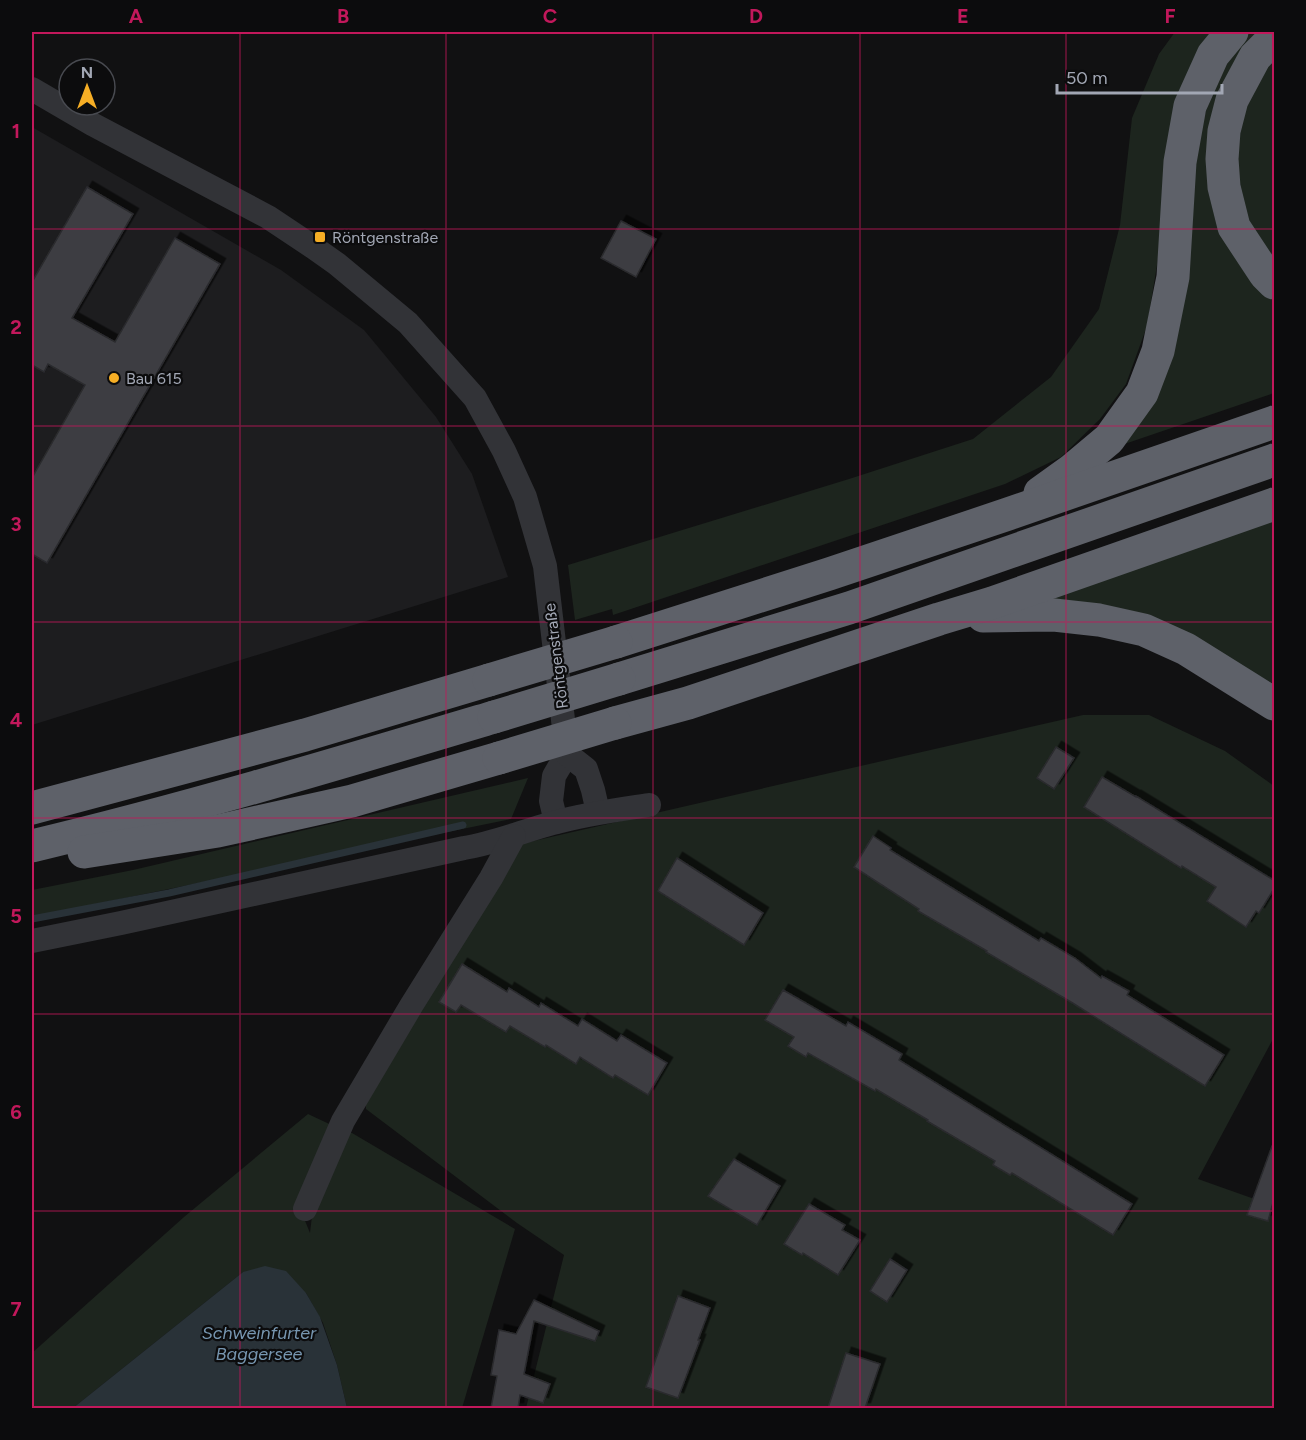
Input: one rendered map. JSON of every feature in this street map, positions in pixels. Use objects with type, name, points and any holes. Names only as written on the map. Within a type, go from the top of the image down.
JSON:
[{"type":"highway","points":[[1008,514],[1072,470],[1108,439],[1143,393],[1158,351],[1173,276],[1180,162],[1190,106],[1213,55],[1232,32]]},
{"type":"highway","points":[[1275,38],[1256,57],[1232,100],[1224,131],[1221,159],[1224,187],[1234,227],[1265,274],[1275,283]]},
{"type":"highway","points":[[32,808],[306,735],[616,642],[829,574],[1275,422]]},
{"type":"highway","points":[[32,846],[352,760],[849,608],[1275,460]]},
{"type":"highway","points":[[32,856],[95,851],[218,831],[352,801],[688,703],[992,603],[1275,504]]},
{"type":"highway","points":[[939,619],[1054,615],[1099,620],[1144,630],[1186,649],[1275,704]]},
{"type":"street","name":"Röntgenstraße","points":[[32,89],[92,124],[268,217],[313,247],[408,322],[475,398],[525,497],[545,566],[567,753]]},
{"type":"street","points":[[556,822],[551,801],[554,776],[567,753],[585,769],[598,812]]},
{"type":"street","points":[[32,941],[488,844],[556,822],[598,812],[649,805]]},
{"type":"street","points":[[306,1209],[343,1122],[411,1006],[491,878],[514,836]]},
{"type":"shaded area","points":[[1175,32],[1217,32],[1158,259],[1147,326],[1126,384],[1100,419],[1061,457],[1005,484],[613,615],[612,609],[575,620],[568,565],[973,439],[1051,377],[1099,309],[1120,225],[1132,118],[1159,54]]},
{"type":"shaded area","points":[[1246,32],[1270,32],[1212,144],[1274,293],[1274,393],[1104,451],[1146,398],[1191,165],[1212,89]]},
{"type":"shaded area","points":[[1274,46],[1274,266],[1256,246],[1231,179],[1239,105]]},
{"type":"shaded area","points":[[32,127],[281,270],[364,330],[436,417],[472,474],[508,577],[32,725]]},
{"type":"shaded area","points":[[1274,517],[1274,684],[1156,619],[1033,600]]},
{"type":"shaded area","points":[[1083,715],[1149,715],[1225,751],[1274,786],[1274,1037],[1198,1179],[1274,1206],[1274,1408],[526,1408],[564,1255],[517,1223],[366,1109],[366,1090],[516,845]]},
{"type":"shaded area","points":[[528,778],[511,819],[32,917],[32,890],[133,870]]},
{"type":"shaded area","points":[[308,1114],[340,1129],[297,1201],[310,1233],[314,1199],[348,1133],[352,1133],[515,1229],[462,1408],[347,1408],[337,1365],[323,1323],[306,1293],[243,1272],[73,1408],[32,1408],[32,1353],[184,1217]]},
{"type":"water","name":"Schweinfurter Baggersee","points":[[265,1266],[286,1271],[306,1293],[320,1317],[337,1365],[347,1408],[73,1408],[243,1272]]},
{"type":"building","name":"Bau 615","points":[[87,187],[133,214],[72,318],[115,342],[175,238],[220,264],[47,563],[32,554],[32,478],[85,385],[48,364],[44,372],[32,365],[32,282]]},
{"type":"building","points":[[621,221],[656,239],[636,277],[601,258]]},
{"type":"building","points":[[1056,747],[1074,758],[1054,789],[1037,778]]},
{"type":"building","points":[[1102,777],[1275,881],[1275,887],[1259,913],[1256,911],[1246,927],[1207,901],[1216,887],[1182,866],[1181,868],[1084,807]]},
{"type":"building","points":[[873,836],[891,848],[890,850],[1039,941],[1041,938],[1075,958],[1101,978],[1102,976],[1129,991],[1127,995],[1224,1055],[1205,1086],[1071,1002],[918,911],[919,909],[854,867]]},
{"type":"building","points":[[677,858],[763,913],[744,945],[658,891]]},
{"type":"building","points":[[462,964],[507,992],[509,988],[539,1007],[541,1003],[578,1026],[582,1019],[617,1041],[621,1035],[667,1063],[648,1095],[615,1075],[613,1078],[580,1057],[576,1064],[510,1026],[506,1032],[461,1005],[456,1012],[439,1002]]},
{"type":"building","points":[[783,990],[846,1026],[848,1022],[902,1054],[899,1060],[1132,1204],[1113,1235],[1012,1173],[1010,1175],[993,1165],[995,1161],[876,1089],[875,1091],[808,1053],[806,1057],[788,1046],[794,1037],[765,1020]]},
{"type":"building","points":[[1272,1146],[1275,1146],[1275,1195],[1268,1221],[1247,1215]]},
{"type":"building","points":[[734,1159],[780,1186],[757,1225],[708,1196]]},
{"type":"building","points":[[809,1204],[845,1225],[842,1230],[860,1240],[838,1275],[784,1244]]},
{"type":"building","points":[[890,1259],[907,1270],[887,1302],[870,1291]]},
{"type":"building","points":[[678,1296],[710,1308],[678,1398],[646,1387]]},
{"type":"building","points":[[534,1300],[599,1331],[595,1341],[534,1321],[524,1374],[550,1384],[543,1403],[520,1395],[518,1408],[491,1408],[497,1376],[491,1375],[499,1330],[516,1334]]},
{"type":"building","points":[[846,1353],[880,1364],[865,1408],[828,1408]]},
{"type":"waterway","points":[[32,919],[169,893],[463,825]]},
{"type":"place","name":"Röntgenstraße","points":[[320,237]]},
{"type":"place","name":"Bau 615","points":[[114,378]]}]
